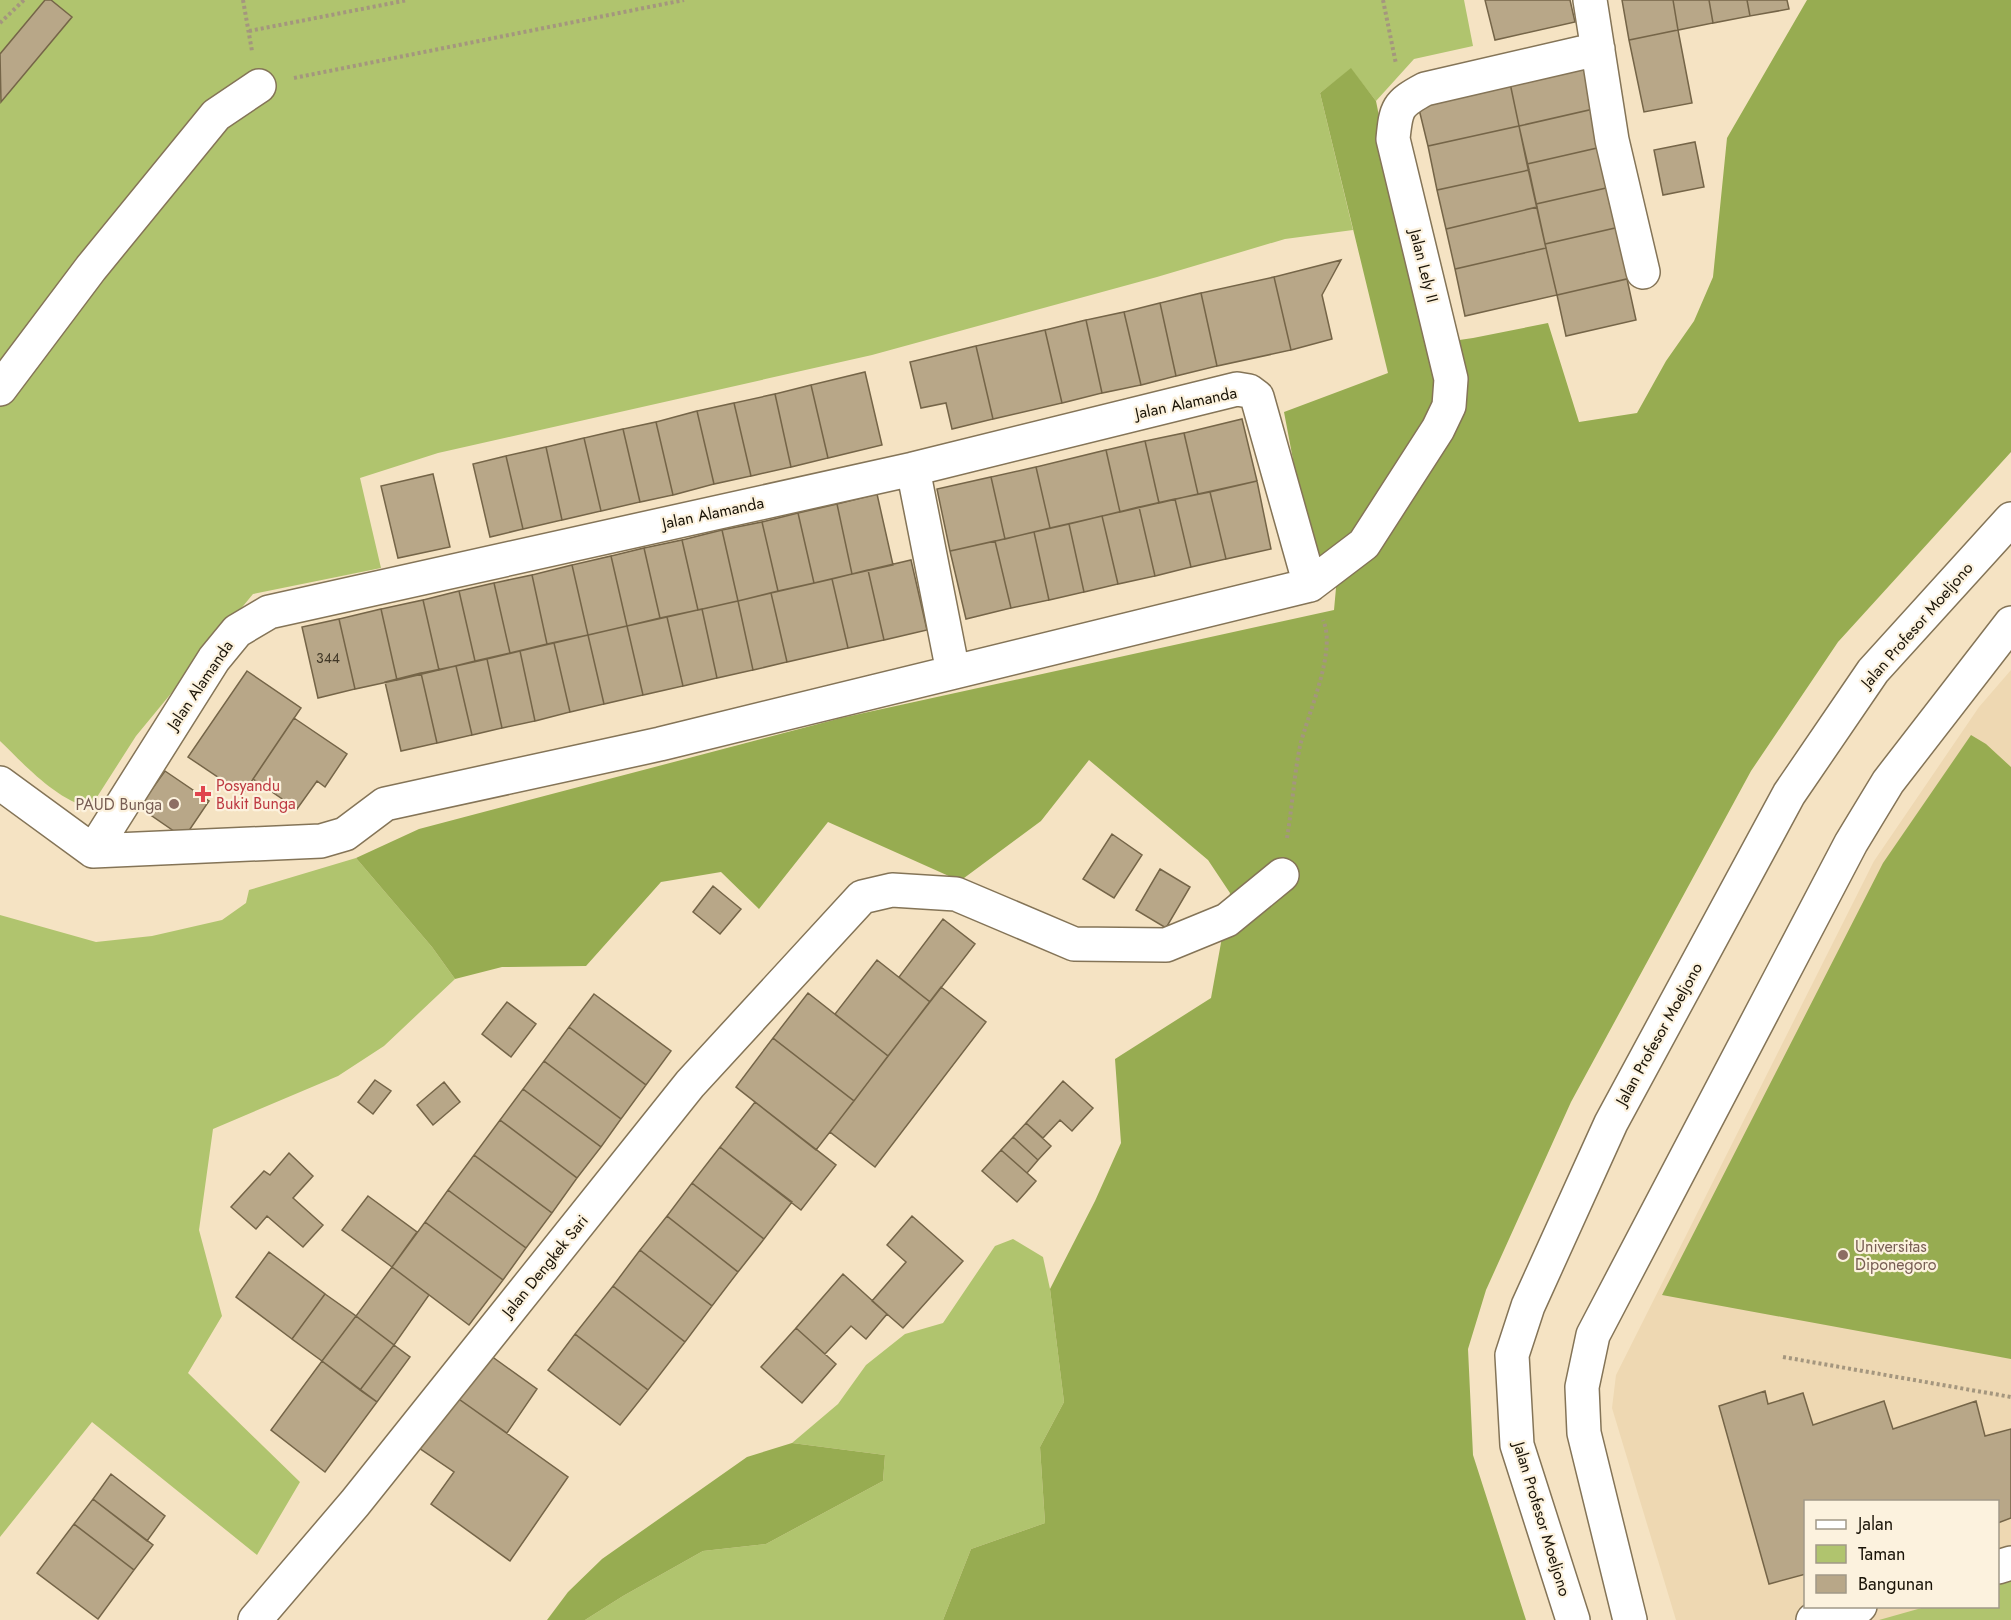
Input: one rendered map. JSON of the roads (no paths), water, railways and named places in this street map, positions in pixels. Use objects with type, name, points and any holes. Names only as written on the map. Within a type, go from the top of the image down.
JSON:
[{"type":"street","points":[[1590,0],[1612,140],[1643,272]]},
{"type":"street","name":"Jalan Lely II","points":[[1310,585],[1364,544],[1438,429],[1449,406],[1451,379],[1393,139],[1395,116],[1404,100],[1425,89],[1598,49]]},
{"type":"street","points":[[0,389],[91,268],[216,116],[259,86]]},
{"type":"street","name":"Jalan Alamanda","points":[[93,851],[214,658],[237,632],[269,612],[913,469],[1237,389],[1249,391],[1257,397],[1310,585]]},
{"type":"street","points":[[913,469],[953,672]]},
{"type":"street","name":"Jalan Profesor Moeljono","points":[[1573,1620],[1517,1445],[1512,1355],[1528,1306],[1611,1123],[1789,794],[1873,670],[2011,519]]},
{"type":"street","points":[[0,783],[93,851],[321,842],[345,834],[386,804],[660,744],[1310,585]]},
{"type":"street","points":[[1630,1620],[1584,1433],[1582,1387],[1593,1335],[1851,843],[1888,782],[2011,623]]},
{"type":"street","name":"Jalan Dengkek Sari","points":[[255,1620],[355,1503],[690,1084],[862,897],[892,890],[956,894],[1074,944],[1166,945],[1227,920],[1282,875]]},
{"type":"street","points":[[1813,1620],[1853,1608]]},
{"type":"place","name":"Posyandu Bukit Bunga","points":[[203,794]]},
{"type":"place","name":"PAUD Bunga","points":[[174,804]]},
{"type":"place","name":"Universitas Diponegoro","points":[[1843,1255]]}]
